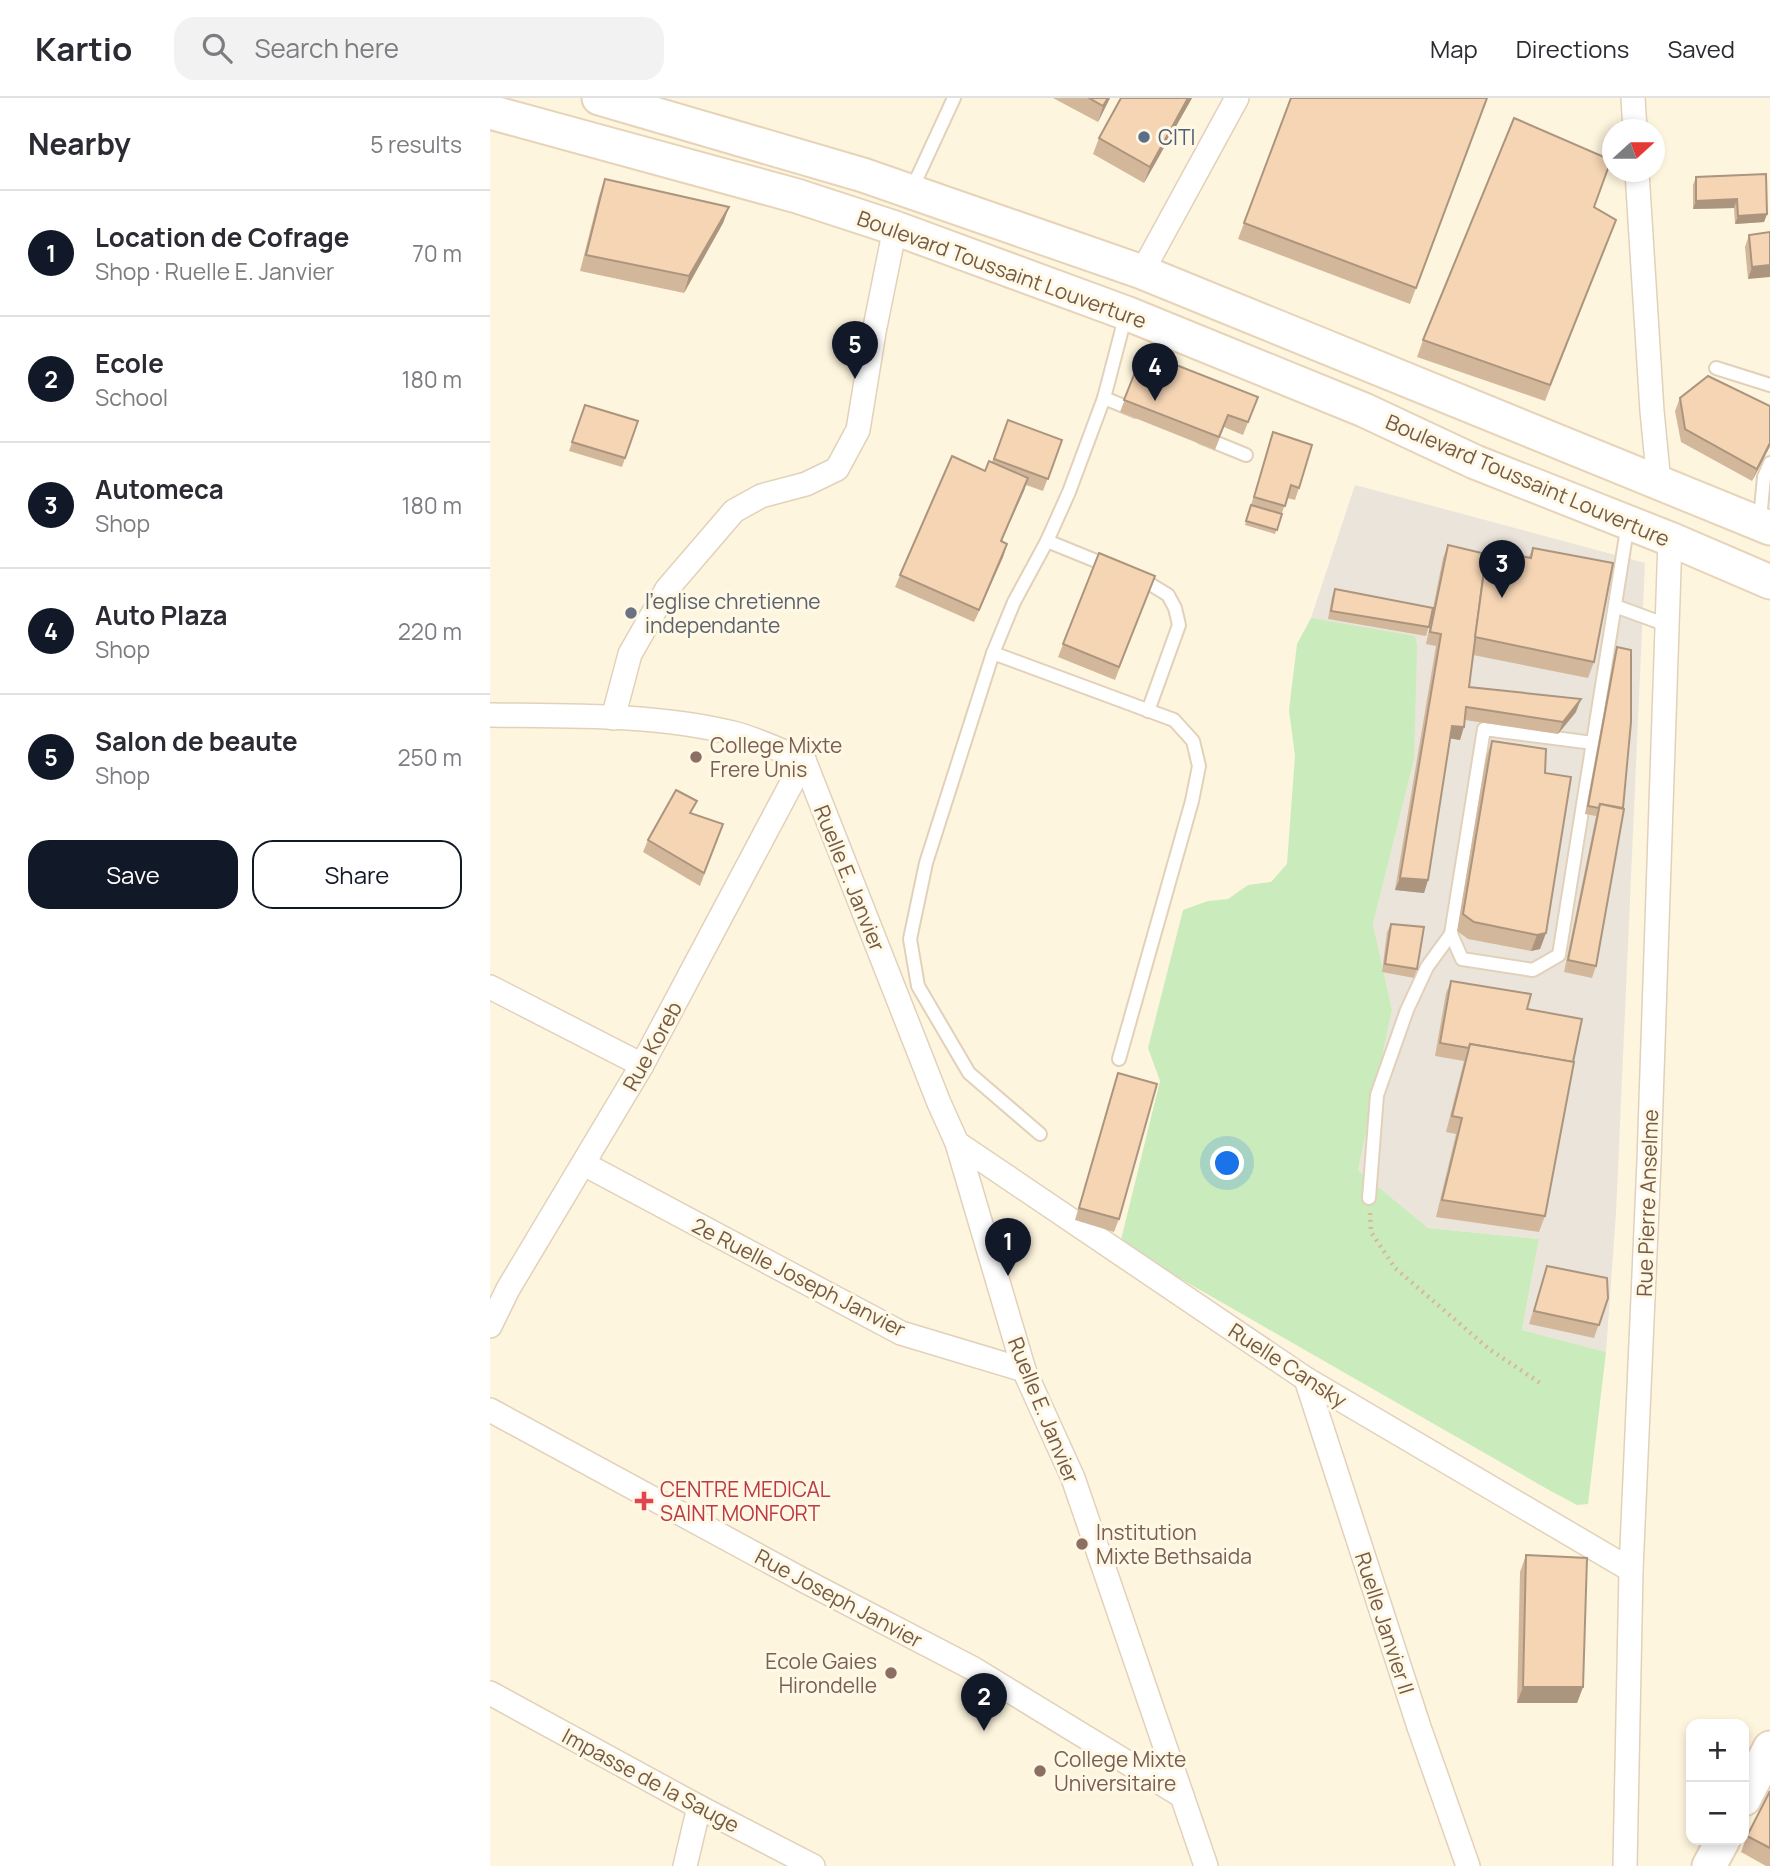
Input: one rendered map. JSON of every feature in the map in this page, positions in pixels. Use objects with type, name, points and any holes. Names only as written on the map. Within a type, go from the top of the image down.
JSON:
[{"type":"main road","name":"Boulevard Toussaint Louverture","points":[[599,98],[863,175],[1142,272],[1765,526]]},
{"type":"main road","name":"Boulevard Toussaint Louverture","points":[[490,112],[797,196],[895,228],[1126,313],[1364,410],[1475,462],[1670,539],[1770,582]]},
{"type":"main road","points":[[1126,313],[1142,272]]},
{"type":"main road","points":[[1749,1789],[1770,1748]]},
{"type":"main road","points":[[1709,1866],[1720,1845]]},
{"type":"street","points":[[1142,272],[1237,98]]},
{"type":"street","points":[[1633,98],[1634,119]]},
{"type":"street","points":[[1638,182],[1658,483]]},
{"type":"street","points":[[612,718],[629,654],[667,589],[734,511],[761,496],[806,484],[837,469],[858,430],[895,228]]},
{"type":"street","name":"Rue Pierre Anselme","points":[[1625,1866],[1631,1570],[1650,1133],[1670,539]]},
{"type":"street","points":[[490,715],[612,718],[676,724],[734,733],[804,761]]},
{"type":"street","name":"Rue Koreb","points":[[490,1326],[499,1284],[584,1164],[642,1066],[804,761]]},
{"type":"street","name":"Ruelle E. Janvier","points":[[804,761],[957,1143],[1024,1370],[1073,1478],[1206,1866]]},
{"type":"street","points":[[490,987],[642,1066]]},
{"type":"street","name":"Ruelle Cansky","points":[[957,1143],[1306,1379],[1631,1570]]},
{"type":"street","name":"2e Ruelle Joseph Janvier","points":[[584,1164],[901,1333],[1024,1370]]},
{"type":"street","name":"Ruelle Janvier II","points":[[1306,1379],[1419,1727],[1468,1866]]},
{"type":"street","name":"Rue Joseph Janvier","points":[[490,1410],[803,1580],[974,1669],[1182,1796]]},
{"type":"street","name":"Impasse de la Sauge","points":[[490,1693],[813,1866]]},
{"type":"street","points":[[685,1866],[699,1807]]},
{"type":"lane","points":[[911,191],[954,98]]},
{"type":"lane","points":[[1040,1134],[969,1073],[918,986],[910,939],[926,863],[993,653],[1014,602],[1047,541],[1069,492],[1104,398],[1126,313]]},
{"type":"lane","points":[[1716,368],[1770,385]]},
{"type":"lane","points":[[1104,398],[1143,414]]},
{"type":"lane","points":[[1195,434],[1246,455]]},
{"type":"lane","points":[[1765,526],[1764,477],[1770,463]]},
{"type":"lane","points":[[1451,934],[1462,958],[1533,971],[1559,955],[1628,523]]},
{"type":"lane","points":[[1047,541],[1150,583],[1168,594],[1179,625],[1148,711]]},
{"type":"lane","points":[[1615,606],[1667,625]]},
{"type":"lane","points":[[993,653],[1174,720],[1193,741],[1199,766],[1192,801],[1119,1059]]},
{"type":"lane","points":[[1369,1198],[1377,1095],[1407,1010],[1427,967],[1451,934],[1484,729],[1593,743]]},
{"type":"path","points":[[1369,1198],[1371,1232],[1395,1268],[1489,1349],[1543,1385]]},
{"type":"shaded area","points":[[1355,485],[1645,563],[1616,1213],[1606,1352],[1522,1330],[1539,1239],[1428,1228],[1358,1170],[1392,1010],[1373,924],[1414,760],[1311,618]]},
{"type":"green space","points":[[1311,618],[1415,636],[1417,645],[1414,760],[1373,924],[1392,1010],[1358,1170],[1428,1228],[1539,1239],[1522,1330],[1606,1352],[1588,1504],[1577,1505],[1549,1490],[1120,1244],[1160,1081],[1148,1048],[1183,910],[1208,901],[1228,899],[1248,885],[1271,882],[1287,864],[1295,756],[1289,710],[1297,644]]},
{"type":"building","points":[[1089,98],[1108,98],[1103,106]]},
{"type":"building","points":[[1121,98],[1188,98],[1150,167],[1099,138]]},
{"type":"building","points":[[1291,98],[1487,98],[1416,288],[1244,223]]},
{"type":"building","points":[[1514,118],[1602,156],[1603,182],[1594,207],[1616,220],[1550,385],[1423,340]]},
{"type":"building","points":[[1766,174],[1767,214],[1738,216],[1737,199],[1696,201],[1696,177]]},
{"type":"building","points":[[605,179],[729,207],[689,276],[586,255]]},
{"type":"building","points":[[1770,232],[1770,265],[1752,267],[1749,235]]},
{"type":"building","points":[[1143,352],[1258,397],[1248,422],[1228,415],[1219,437],[1124,400]]},
{"type":"building","points":[[1708,376],[1770,406],[1770,443],[1757,469],[1685,429],[1680,398]]},
{"type":"building","points":[[585,405],[638,421],[625,458],[572,442]]},
{"type":"building","points":[[1008,420],[1062,440],[1048,479],[994,459]]},
{"type":"building","points":[[1273,432],[1312,445],[1299,488],[1291,485],[1285,506],[1254,497]]},
{"type":"building","points":[[952,456],[985,471],[989,461],[1028,478],[1001,541],[1007,544],[979,610],[900,575]]},
{"type":"building","points":[[1251,505],[1282,514],[1277,530],[1246,521]]},
{"type":"building","points":[[1448,545],[1486,554],[1469,687],[1581,699],[1563,722],[1466,707],[1464,727],[1452,726],[1428,880],[1400,878],[1441,634],[1430,632]]},
{"type":"building","points":[[1533,548],[1613,563],[1594,662],[1475,637],[1487,550],[1531,558]]},
{"type":"building","points":[[1099,553],[1155,576],[1119,667],[1063,644]]},
{"type":"building","points":[[1335,589],[1433,608],[1429,627],[1331,611]]},
{"type":"building","points":[[1617,647],[1631,650],[1631,722],[1623,808],[1600,804],[1599,808],[1588,806]]},
{"type":"building","points":[[1492,741],[1546,749],[1545,773],[1571,777],[1546,933],[1537,935],[1474,922],[1463,914]]},
{"type":"building","points":[[676,790],[697,801],[690,813],[723,824],[704,873],[648,840]]},
{"type":"building","points":[[1600,804],[1624,809],[1596,966],[1568,960]]},
{"type":"building","points":[[1391,924],[1424,927],[1417,969],[1385,964]]},
{"type":"building","points":[[1451,981],[1531,994],[1527,1009],[1582,1019],[1573,1062],[1470,1044],[1469,1048],[1440,1043]]},
{"type":"building","points":[[1470,1044],[1574,1062],[1545,1216],[1442,1200],[1462,1118],[1452,1116]]},
{"type":"building","points":[[1118,1073],[1157,1084],[1119,1219],[1079,1208]]},
{"type":"building","points":[[1547,1266],[1607,1278],[1608,1298],[1599,1325],[1534,1311]]},
{"type":"building","points":[[1526,1555],[1587,1558],[1583,1687],[1523,1687]]},
{"type":"building","points":[[1770,1791],[1770,1848],[1749,1837]]},
{"type":"place","name":"CITI","points":[[1144,137]]},
{"type":"place","name":"Salon de beaute","points":[[855,379]]},
{"type":"place","name":"Auto Plaza","points":[[1155,401]]},
{"type":"place","name":"Automeca","points":[[1502,598]]},
{"type":"place","name":"l'eglise chretienne independante","points":[[631,613]]},
{"type":"place","name":"College Mixte Frere Unis","points":[[696,757]]},
{"type":"place","name":"Location de Cofrage","points":[[1008,1276]]},
{"type":"place","name":"CENTRE MEDICAL SAINT MONFORT","points":[[644,1501]]},
{"type":"place","name":"Institution Mixte Bethsaida","points":[[1082,1544]]},
{"type":"place","name":"Ecole Gaies Hirondelle","points":[[891,1673]]},
{"type":"place","name":"Ecole","points":[[984,1731]]},
{"type":"place","name":"College Mixte Universitaire","points":[[1040,1771]]}]
